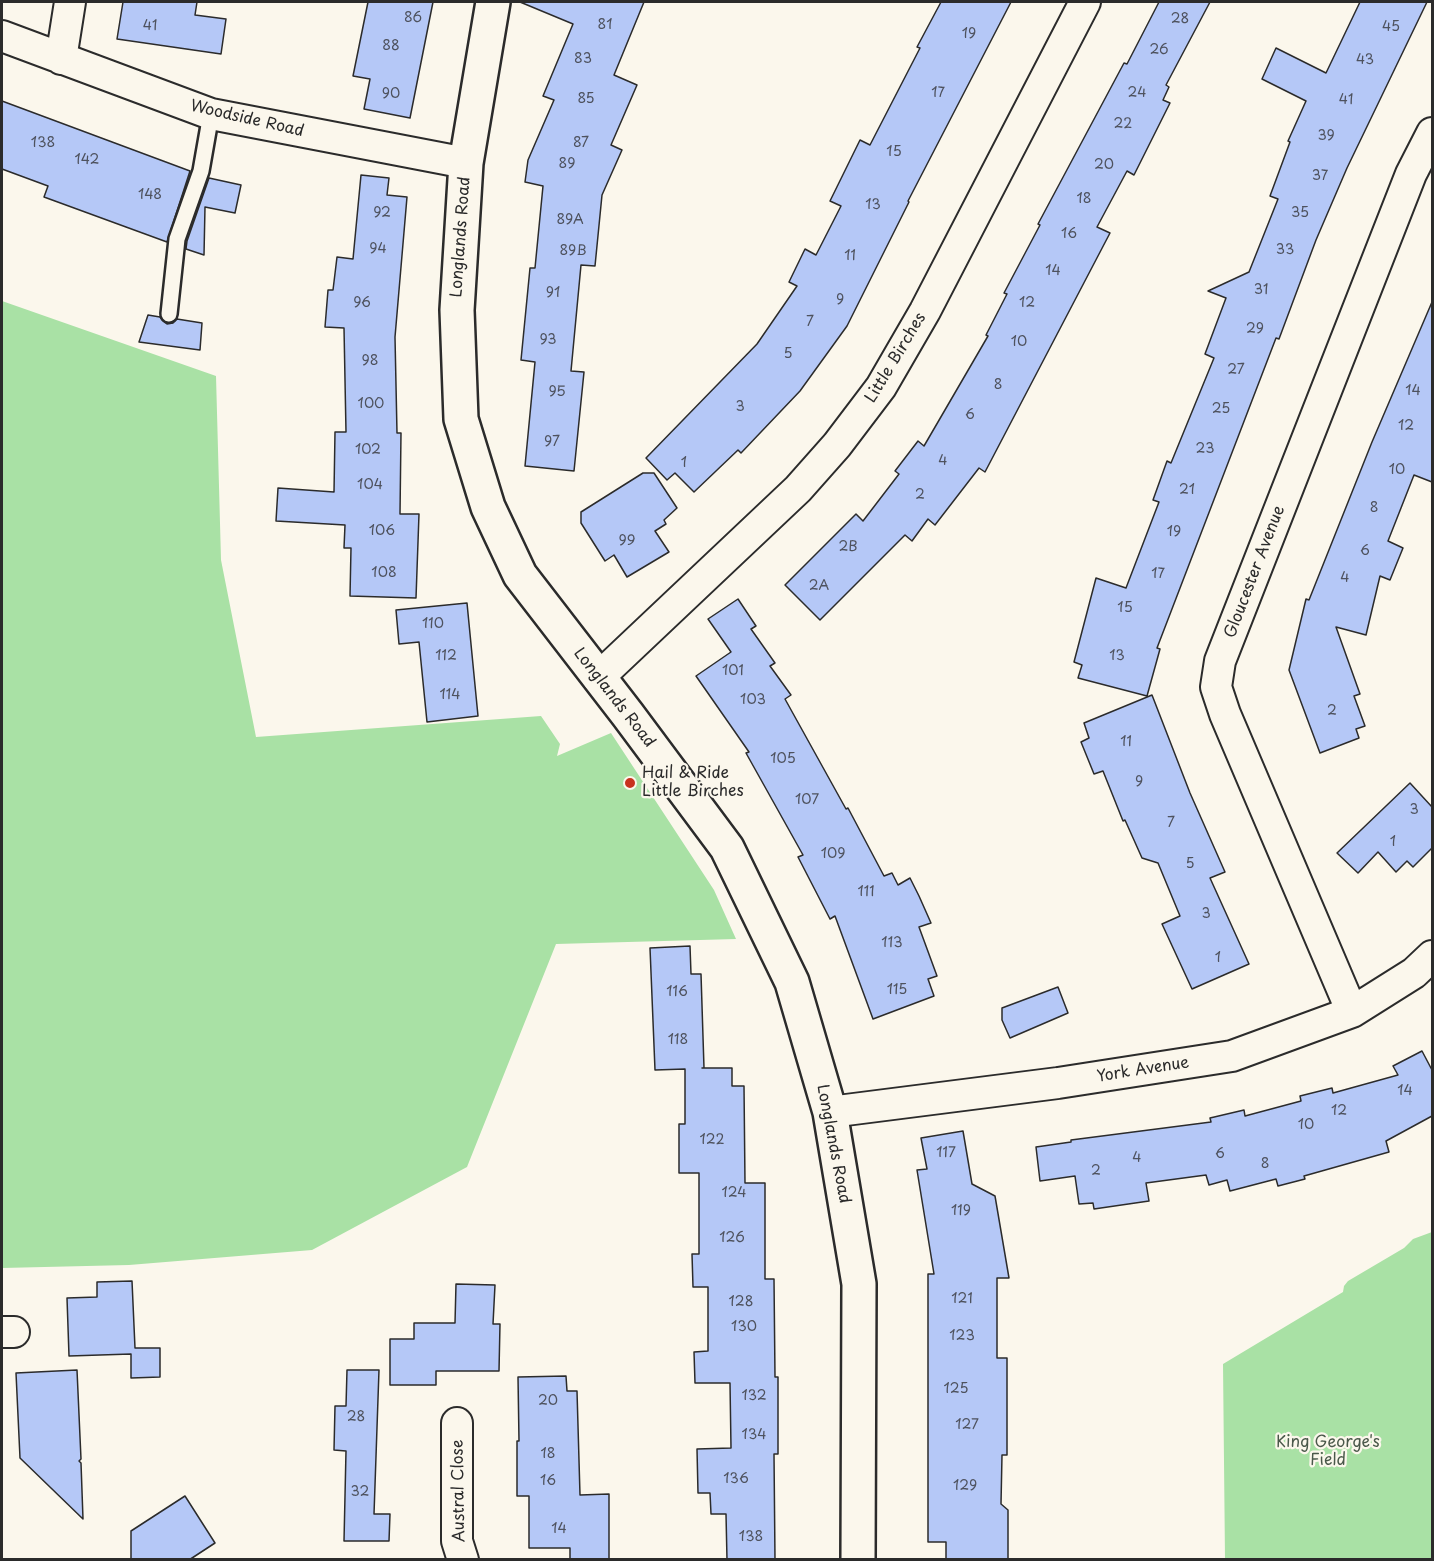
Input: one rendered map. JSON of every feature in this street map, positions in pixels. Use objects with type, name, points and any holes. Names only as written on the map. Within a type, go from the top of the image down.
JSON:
[{"type":"street","points":[[61,59],[70,2]]},
{"type":"street","name":"Longlands Road","points":[[493,2],[466,163],[457,310],[461,419],[488,507],[520,575],[727,848],[792,982],[830,1112],[859,1284],[858,1560]]},
{"type":"street","name":"Little Birches","points":[[598,678],[798,489],[837,445],[881,387],[925,310],[1085,2]]},
{"type":"street","name":"Woodside Road","points":[[2,36],[211,114],[466,163]]},
{"type":"street","name":"Gloucester Avenue","points":[[1352,1012],[1225,714],[1216,687],[1220,660],[1412,174],[1432,133]]},
{"type":"street","name":"York Avenue","points":[[830,1112],[1058,1083],[1232,1056],[1352,1012],[1414,973],[1432,956]]},
{"type":"street","name":"Austral Close","points":[[457,1423],[457,1541],[463,1560]]},
{"type":"lane","points":[[169,314],[177,239],[201,171],[211,114]]},
{"type":"green space","points":[[2,301],[216,376],[221,560],[256,737],[541,716],[560,744],[557,756],[611,733],[714,890],[736,939],[556,944],[467,1167],[312,1250],[129,1265],[2,1268]]},
{"type":"green space","name":"King George's Field","points":[[1432,1232],[1432,1559],[1225,1559],[1223,1364],[1343,1292],[1348,1281],[1404,1248],[1413,1239]]},
{"type":"building","points":[[123,2],[197,2],[195,15],[226,19],[221,54],[117,39]]},
{"type":"building","points":[[368,2],[433,2],[410,118],[364,109],[370,79],[353,76]]},
{"type":"building","points":[[520,2],[644,2],[614,75],[637,85],[611,145],[622,150],[602,195],[595,266],[581,265],[571,371],[584,372],[574,471],[525,466],[535,362],[521,360],[530,268],[535,268],[543,186],[525,182],[528,160],[554,100],[543,96],[573,24]]},
{"type":"building","points":[[941,2],[1011,2],[908,201],[847,326],[800,391],[741,453],[738,450],[694,492],[675,473],[667,480],[646,458],[757,344],[797,286],[789,282],[805,249],[816,255],[841,206],[830,201],[860,140],[870,145]]},
{"type":"building","points":[[1159,2],[1210,2],[1166,85],[1169,87],[1163,100],[1170,103],[1134,175],[1127,171],[1097,227],[1110,233],[985,472],[979,468],[935,525],[928,519],[912,541],[905,535],[820,620],[785,585],[856,514],[863,521],[899,474],[895,471],[918,441],[924,446],[988,336],[986,335],[1007,294],[1004,293],[1040,225],[1038,224]]},
{"type":"building","points":[[1360,2],[1427,2],[1347,168],[1316,240],[1279,339],[1276,338],[1157,648],[1160,649],[1147,696],[1078,678],[1082,665],[1074,662],[1096,578],[1126,588],[1159,502],[1153,500],[1167,461],[1171,463],[1214,358],[1205,354],[1226,298],[1208,291],[1249,272],[1278,199],[1270,196],[1290,142],[1288,141],[1306,101],[1262,79],[1276,48],[1326,73]]},
{"type":"building","points":[[2,101],[190,171],[167,242],[44,197],[48,186],[2,169]]},
{"type":"building","points":[[361,175],[389,178],[387,195],[407,197],[395,337],[397,433],[401,433],[400,514],[419,514],[416,598],[350,596],[351,548],[344,548],[345,525],[276,521],[278,488],[334,492],[335,432],[346,432],[344,328],[325,327],[328,290],[333,290],[337,257],[353,259]]},
{"type":"building","points":[[209,178],[241,185],[235,213],[205,207],[204,255],[186,249]]},
{"type":"building","points":[[1432,302],[1432,482],[1414,475],[1388,541],[1403,548],[1390,580],[1380,576],[1366,635],[1336,627],[1360,694],[1354,696],[1365,726],[1356,729],[1359,738],[1320,753],[1289,670],[1306,599],[1309,600],[1372,442]]},
{"type":"building","points":[[148,315],[160,317],[167,324],[177,319],[202,323],[200,350],[139,342]]},
{"type":"building","points":[[643,473],[654,473],[677,508],[664,520],[666,524],[655,531],[669,552],[627,577],[614,555],[605,561],[581,523],[581,512]]},
{"type":"building","points":[[738,599],[756,626],[751,629],[775,663],[770,666],[791,695],[785,699],[884,876],[892,873],[898,885],[910,878],[919,896],[931,923],[919,927],[937,976],[928,979],[934,996],[873,1019],[835,916],[830,919],[798,857],[803,855],[746,753],[749,752],[696,676],[731,652],[708,619]]},
{"type":"building","points":[[467,603],[478,716],[427,722],[419,642],[399,644],[396,610]]},
{"type":"building","points":[[1152,695],[1190,793],[1225,872],[1210,878],[1249,964],[1192,989],[1162,924],[1180,916],[1158,863],[1142,858],[1125,820],[1123,821],[1103,771],[1094,774],[1081,742],[1089,738],[1084,723]]},
{"type":"building","points":[[1410,783],[1432,807],[1432,848],[1413,867],[1407,861],[1396,872],[1378,852],[1358,873],[1337,853]]},
{"type":"building","points":[[690,946],[691,974],[701,974],[704,1068],[732,1068],[732,1086],[744,1086],[745,1183],[765,1183],[765,1279],[774,1279],[775,1377],[778,1377],[778,1454],[774,1454],[775,1560],[727,1560],[726,1514],[711,1514],[710,1493],[698,1493],[697,1449],[731,1448],[730,1383],[695,1383],[694,1352],[708,1351],[708,1287],[693,1287],[692,1254],[699,1254],[699,1173],[679,1173],[679,1124],[685,1124],[685,1069],[655,1070],[650,948]]},
{"type":"building","points":[[1058,987],[1068,1013],[1010,1038],[1002,1020],[1002,1008]]},
{"type":"building","points":[[1422,1051],[1432,1070],[1432,1116],[1386,1141],[1389,1152],[1304,1176],[1305,1179],[1278,1186],[1276,1179],[1230,1191],[1227,1180],[1209,1185],[1206,1175],[1146,1183],[1149,1201],[1094,1209],[1093,1203],[1079,1204],[1075,1176],[1040,1181],[1036,1147],[1071,1142],[1071,1140],[1211,1122],[1210,1118],[1244,1110],[1245,1116],[1301,1101],[1300,1096],[1332,1088],[1333,1093],[1398,1075],[1393,1066]]},
{"type":"building","points":[[963,1131],[972,1184],[995,1196],[1009,1278],[997,1278],[997,1358],[1007,1358],[1007,1455],[1002,1455],[1001,1504],[1008,1510],[1008,1560],[946,1560],[946,1542],[928,1542],[928,1274],[934,1274],[917,1170],[927,1169],[921,1138]]},
{"type":"building","points":[[132,1281],[135,1348],[160,1348],[160,1377],[131,1378],[131,1354],[69,1356],[67,1298],[97,1297],[97,1282]]},
{"type":"building","points":[[456,1284],[495,1285],[493,1324],[500,1324],[499,1371],[436,1371],[436,1385],[390,1385],[390,1339],[414,1339],[414,1323],[455,1323]]},
{"type":"building","points":[[77,1370],[83,1519],[20,1458],[16,1373]]},
{"type":"building","points":[[347,1370],[379,1370],[374,1514],[390,1514],[389,1541],[344,1541],[346,1451],[334,1450],[335,1406],[346,1406]]},
{"type":"building","points":[[566,1376],[567,1391],[577,1391],[580,1495],[609,1494],[609,1560],[570,1560],[570,1548],[529,1548],[529,1496],[517,1496],[518,1377]]},
{"type":"building","points":[[185,1496],[215,1543],[189,1560],[131,1560],[131,1531]]},
{"type":"place","name":"Hail & Ride Little Birches","points":[[630,783]]}]
